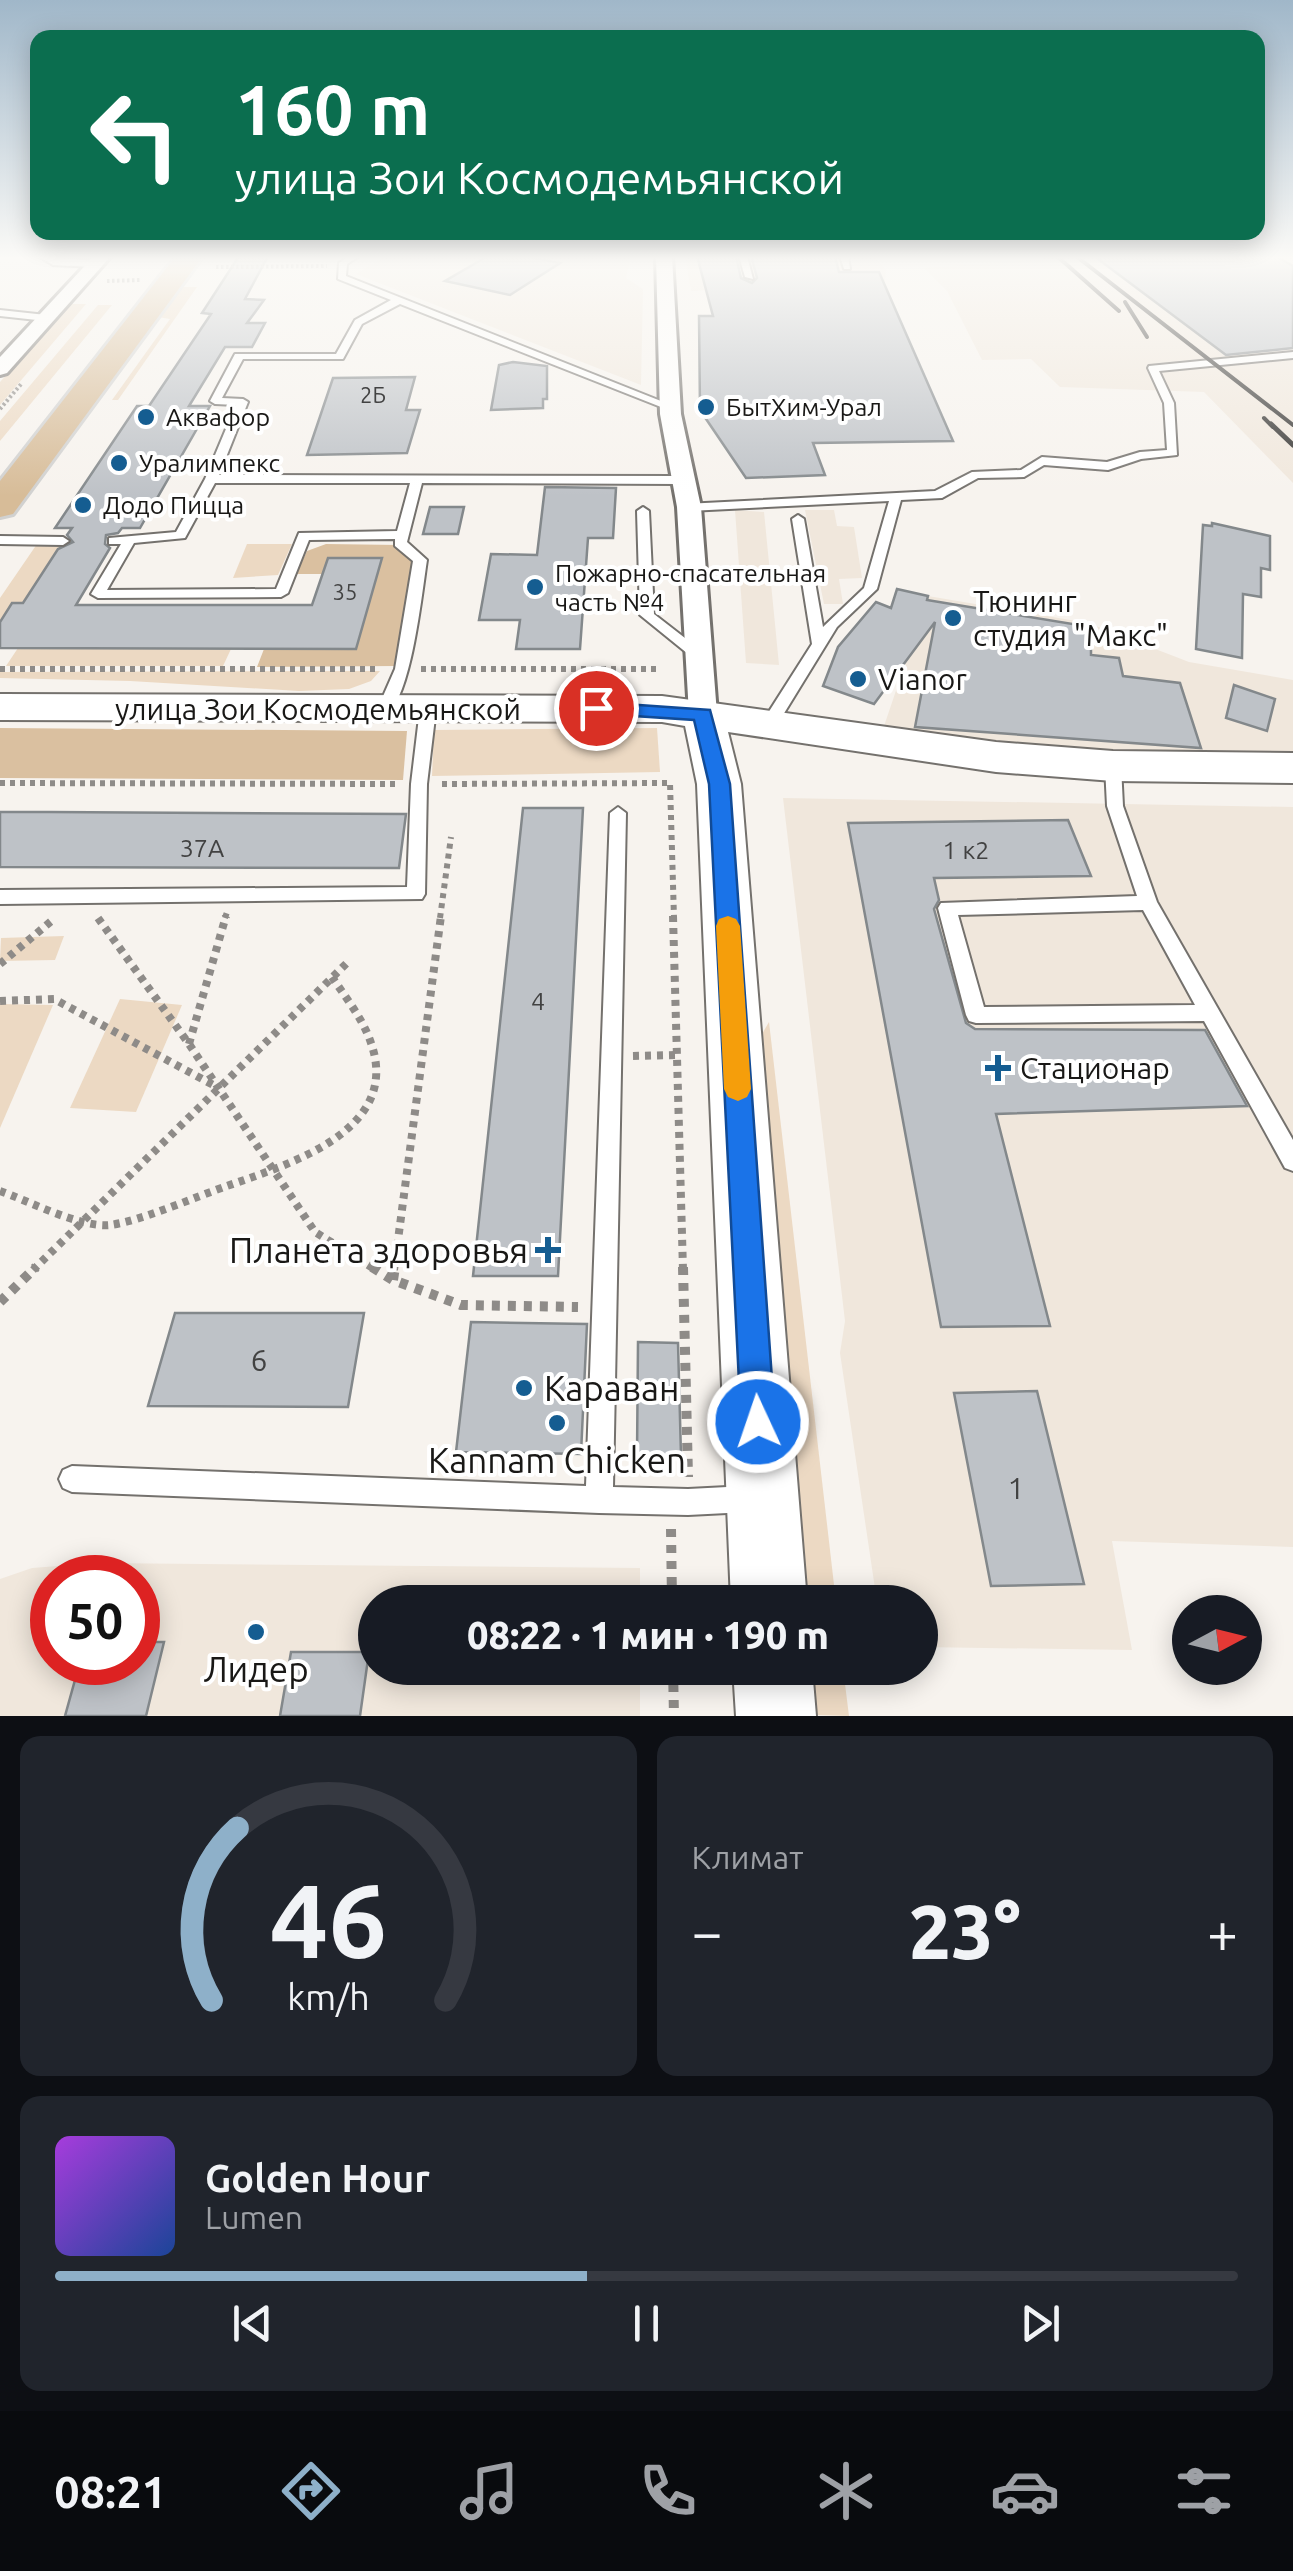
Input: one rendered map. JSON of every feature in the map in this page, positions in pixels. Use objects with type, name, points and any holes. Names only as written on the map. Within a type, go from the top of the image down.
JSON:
[{"type":"main road","points":[[0,464],[101,336]]},
{"type":"main road","points":[[0,506],[141,336]]},
{"type":"main road","points":[[687,679],[719,784],[768,1585]]},
{"type":"main road","name":"улица Зои Космодемьянской","points":[[0,707],[662,709],[687,679],[769,724],[977,755],[1113,766],[1293,768]]},
{"type":"main road","points":[[774,1685],[776,1716]]},
{"type":"street","points":[[0,369],[30,336]]},
{"type":"street","points":[[667,336],[670,407],[680,480],[689,507],[687,679]]},
{"type":"lane","points":[[351,336],[340,356],[239,356],[215,402],[244,402],[211,479],[180,535],[122,541],[98,594],[281,592],[304,536],[402,535]]},
{"type":"lane","points":[[490,336],[670,407]]},
{"type":"lane","points":[[689,507],[938,494],[976,475],[1024,473],[1042,460],[1108,466],[1140,456],[1172,454],[1169,403],[1153,368],[1293,356]]},
{"type":"lane","points":[[211,479],[680,480]]},
{"type":"lane","points":[[385,710],[402,669],[420,560],[400,543],[418,479]]},
{"type":"lane","points":[[769,724],[818,642],[870,589],[896,498]]},
{"type":"lane","points":[[644,511],[647,615],[687,679]]},
{"type":"lane","points":[[798,519],[818,642]]},
{"type":"lane","points":[[0,540],[64,541]]},
{"type":"lane","points":[[0,896],[416,894],[419,784],[428,709]]},
{"type":"lane","points":[[1113,766],[1112,793],[1148,903],[1293,1161]]},
{"type":"lane","points":[[599,1500],[618,813]]},
{"type":"lane","points":[[1148,903],[947,908],[976,1015],[1208,1013]]},
{"type":"lane","points":[[72,1479],[599,1500],[688,1502],[763,1498]]},
{"type":"path","points":[[0,669],[402,669],[687,679]]},
{"type":"path","points":[[0,784],[670,783],[688,1502],[671,1526],[672,1585]]},
{"type":"path","points":[[393,1280],[451,837]]},
{"type":"path","points":[[0,964],[82,896],[190,1044],[315,1232],[393,1280],[461,1305],[604,1308]]},
{"type":"path","points":[[190,1044],[231,896]]},
{"type":"path","points":[[0,1302],[350,960]]},
{"type":"path","points":[[0,1192],[82,1221],[110,1225],[273,1169],[340,1136],[367,1109],[377,1071],[372,1042],[332,977]]},
{"type":"path","points":[[0,1001],[54,999],[220,1088]]},
{"type":"path","points":[[612,1056],[676,1056]]},
{"type":"path","points":[[673,1685],[674,1716]]},
{"type":"shaded area","points":[[41,336],[59,336],[0,405],[0,382]]},
{"type":"shaded area","points":[[72,336],[86,336],[0,441],[0,421]]},
{"type":"shaded area","points":[[158,336],[163,336],[118,400],[112,400]]},
{"type":"shaded area","points":[[515,336],[642,336],[641,385]]},
{"type":"shaded area","points":[[970,336],[1293,336],[1293,483],[1204,392],[1060,387],[1031,359],[982,360]]},
{"type":"shaded area","points":[[735,510],[764,512],[779,665],[746,663]]},
{"type":"shaded area","points":[[805,510],[834,510],[837,526],[854,527],[862,578],[839,579],[843,604],[824,604]]},
{"type":"shaded area","points":[[37,544],[61,544],[23,603],[12,603],[0,622],[0,598]]},
{"type":"shaded area","points":[[247,544],[292,544],[278,575],[233,578]]},
{"type":"shaded area","points":[[326,544],[399,545],[417,562],[396,666],[257,667],[264,649],[381,558],[329,558],[323,574],[296,574],[307,551]]},
{"type":"shaded area","points":[[928,596],[1088,623],[1189,662],[1293,680],[1293,756],[1068,749],[882,732]]},
{"type":"shaded area","points":[[18,648],[231,649],[223,666],[6,666]]},
{"type":"shaded area","points":[[380,671],[371,681],[349,689],[299,691],[0,678],[0,672]]},
{"type":"shaded area","points":[[0,728],[407,731],[403,780],[0,778]]},
{"type":"shaded area","points":[[657,728],[660,772],[432,776],[434,730]]},
{"type":"shaded area","points":[[783,798],[1293,807],[1293,1547],[1112,1541],[1132,1650],[938,1647],[938,1585],[874,1585],[840,1353],[845,1321]]},
{"type":"shaded area","points":[[64,936],[55,960],[0,961],[1,938]]},
{"type":"shaded area","points":[[120,999],[182,1005],[136,1112],[70,1108]]},
{"type":"shaded area","points":[[0,1004],[53,1005],[0,1128]]},
{"type":"shaded area","points":[[769,1022],[834,1585],[787,1585],[749,1106],[759,1039]]},
{"type":"shaded area","name":"Лидер","points":[[160,1564],[640,1568],[640,1585],[358,1585],[358,1685],[640,1685],[640,1716],[0,1716],[0,1579],[30,1569],[30,1685],[160,1685]]},
{"type":"shaded area","points":[[798,1685],[845,1685],[849,1716],[815,1715],[800,1695]]},
{"type":"building","points":[[196,336],[258,336],[252,347],[225,347],[189,406],[210,406],[140,528],[122,528],[106,535],[105,544],[110,548],[76,605],[312,605],[328,558],[382,558],[356,649],[0,648],[0,622],[12,603],[23,603],[58,549],[73,542],[67,535],[72,528],[55,528],[137,406],[149,406]]},
{"type":"building","points":[[699,336],[907,336],[953,441],[813,443],[825,475],[746,478],[700,410]]},
{"type":"building","points":[[1201,336],[1293,336],[1293,348],[1226,355]]},
{"type":"building","points":[[513,362],[547,366],[547,399],[543,399],[543,408],[491,410],[499,365]]},
{"type":"building","points":[[415,377],[406,410],[420,410],[407,453],[307,455],[333,378]]},
{"type":"building","name":"Пожарно-спасательная часть №4","points":[[545,487],[616,488],[613,538],[588,538],[580,649],[516,649],[520,620],[479,620],[491,554],[537,555]]},
{"type":"building","points":[[430,507],[464,507],[458,534],[423,534]]},
{"type":"building","points":[[1212,523],[1270,536],[1270,570],[1261,568],[1261,597],[1243,594],[1242,658],[1196,649],[1203,525]]},
{"type":"building","points":[[897,589],[928,596],[927,600],[1091,627],[1091,655],[1119,658],[1123,676],[1180,683],[1201,748],[915,727],[935,622],[874,704],[823,686],[838,647],[876,602],[891,608]]},
{"type":"building","points":[[1234,685],[1275,699],[1267,731],[1226,718]]},
{"type":"building","points":[[523,808],[583,808],[558,1276],[473,1276]]},
{"type":"building","points":[[0,812],[406,814],[399,868],[0,867]]},
{"type":"building","points":[[1068,820],[1091,876],[934,878],[939,900],[934,909],[966,1023],[975,1029],[1205,1030],[1247,1106],[996,1114],[1050,1326],[941,1327],[848,823]]},
{"type":"building","points":[[175,1313],[364,1313],[348,1407],[148,1406]]},
{"type":"building","name":"Караван","points":[[471,1322],[587,1324],[581,1454],[456,1452]]},
{"type":"building","points":[[638,1342],[678,1343],[681,1456],[637,1456]]},
{"type":"building","points":[[1037,1391],[1084,1584],[991,1586],[954,1393]]},
{"type":"building","points":[[291,1652],[358,1652],[358,1685],[364,1685],[360,1716],[280,1716]]},
{"type":"building","points":[[74,1685],[154,1685],[146,1716],[65,1716]]},
{"type":"railway","points":[[1179,336],[1293,425]]},
{"type":"railway","points":[[1264,418],[1273,427]]},
{"type":"railway","points":[[1271,424],[1293,445]]},
{"type":"slow traffic","points":[[728,926],[738,1089]]},
{"type":"place","name":"БытХим-Урал","points":[[706,407]]},
{"type":"place","name":"Аквафор","points":[[146,417]]},
{"type":"place","name":"Уралимпекс","points":[[119,463]]},
{"type":"place","name":"Додо Пицца","points":[[83,505]]},
{"type":"place","name":"Пожарно-спасательная часть №4","points":[[535,587]]},
{"type":"place","name":"Тюнинг студия \"Макс\"","points":[[953,618]]},
{"type":"place","name":"Vianor","points":[[858,679]]},
{"type":"place","name":"Стационар","points":[[998,1068]]},
{"type":"place","name":"Планета здоровья","points":[[548,1250]]},
{"type":"place","name":"Караван","points":[[524,1388]]},
{"type":"place","name":"Kannam Chicken","points":[[557,1423]]},
{"type":"place","name":"Лидер","points":[[256,1632]]},
{"type":"route","points":[[596,708],[703,714],[719,784],[758,1422]]}]
